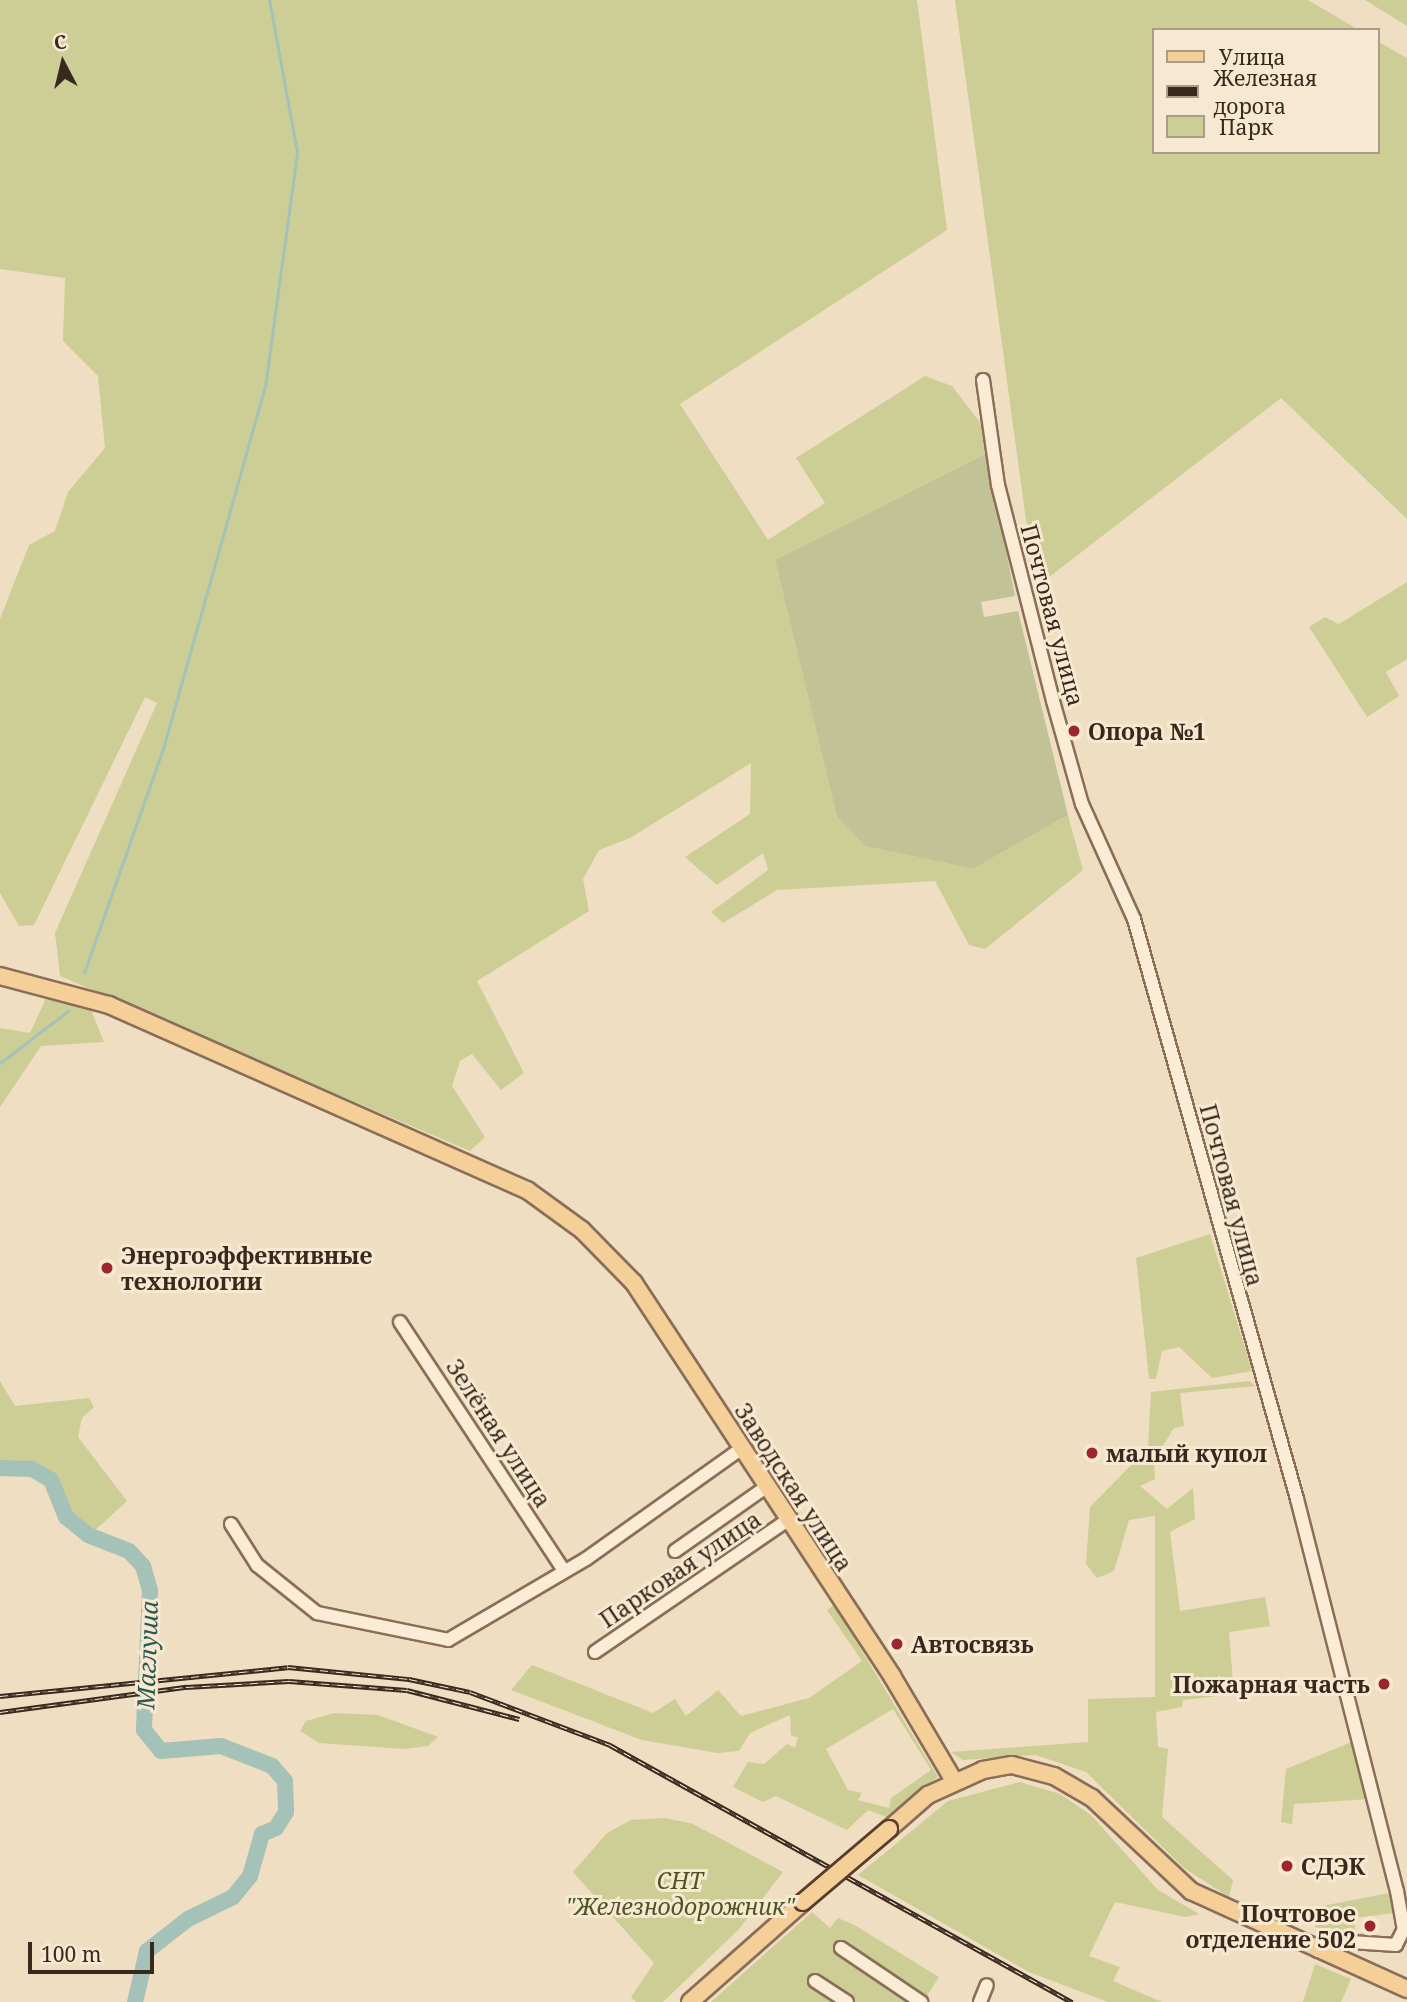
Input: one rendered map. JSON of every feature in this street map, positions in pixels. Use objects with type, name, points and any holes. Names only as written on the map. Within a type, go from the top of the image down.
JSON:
[{"type":"main road","name":"Заводская улица","points":[[0,976],[109,1005],[527,1190],[582,1230],[634,1283],[954,1781]]},
{"type":"main road","points":[[690,2002],[889,1829],[954,1781],[1012,1765],[1054,1776],[1092,1798],[1191,1891],[1318,1951],[1407,1989]]},
{"type":"street","name":"Почтовая улица","points":[[984,380],[998,485],[1053,701],[1082,804],[1134,919],[1297,1499],[1400,1904],[1403,1936],[1396,1945],[1335,1941],[1318,1951]]},
{"type":"street","name":"Зелёная улица","points":[[400,1322],[562,1568]]},
{"type":"street","points":[[231,1524],[257,1565],[317,1613],[432,1640],[448,1640],[562,1568],[586,1559],[741,1449]]},
{"type":"street","points":[[675,1551],[766,1487]]},
{"type":"street","name":"Парковая улица","points":[[595,1652],[788,1520]]},
{"type":"street","points":[[841,1948],[921,2002]]},
{"type":"street","points":[[816,1981],[847,2002]]},
{"type":"street","points":[[980,2002],[987,1985]]},
{"type":"green space","points":[[0,0],[917,0],[947,230],[680,404],[768,540],[825,503],[796,458],[925,376],[952,386],[982,425],[987,453],[775,560],[837,817],[865,846],[973,869],[1068,815],[1083,870],[985,949],[969,945],[935,881],[777,890],[723,923],[711,912],[768,870],[763,853],[717,885],[685,857],[750,814],[751,763],[630,838],[599,850],[583,879],[589,911],[477,981],[524,1073],[501,1090],[472,1054],[460,1061],[452,1086],[485,1137],[470,1151],[60,976],[55,933],[157,703],[145,697],[34,925],[19,926],[0,893],[0,619],[29,545],[55,531],[68,492],[105,448],[98,376],[63,341],[65,278],[0,269]]},
{"type":"green space","points":[[955,0],[1308,0],[1356,28],[1152,28],[1152,154],[1379,154],[1379,42],[1407,58],[1407,519],[1281,398],[1044,581],[1026,520]]},
{"type":"green space","points":[[1365,0],[1407,0],[1407,26]]},
{"type":"green space","points":[[987,453],[1015,596],[981,602],[984,617],[1018,611],[1068,815],[973,869],[865,846],[837,817],[775,560]]},
{"type":"green space","points":[[1407,582],[1407,659],[1386,672],[1399,696],[1367,717],[1309,627],[1325,617],[1339,624]]},
{"type":"green space","points":[[47,996],[91,1010],[104,1042],[41,1046],[0,1107],[0,1028],[30,1033]]},
{"type":"green space","points":[[1210,1234],[1252,1371],[1212,1378],[1179,1347],[1162,1351],[1156,1379],[1149,1379],[1136,1258]]},
{"type":"green space","points":[[0,1381],[15,1406],[89,1398],[94,1407],[82,1418],[78,1437],[127,1501],[92,1533],[71,1515],[55,1476],[34,1465],[0,1462]]},
{"type":"green space","points":[[1249,1381],[1256,1386],[1180,1393],[1184,1426],[1174,1428],[1154,1460],[1155,1479],[1140,1486],[1167,1509],[1193,1488],[1195,1519],[1170,1532],[1180,1611],[1265,1597],[1270,1626],[1229,1632],[1234,1694],[1183,1700],[1182,1707],[1156,1712],[1158,1747],[1168,1749],[1162,1817],[1233,1880],[1229,1897],[1184,1868],[1086,1772],[1036,1755],[963,1760],[951,1752],[1088,1742],[1088,1699],[1155,1697],[1155,1516],[1129,1520],[1114,1571],[1097,1578],[1086,1564],[1090,1507],[1148,1448],[1151,1392]]},
{"type":"green space","points":[[834,1605],[938,1777],[886,1817],[868,1810],[847,1830],[776,1796],[763,1802],[733,1787],[748,1762],[764,1764],[787,1744],[795,1748],[798,1738],[791,1735],[790,1715],[750,1733],[739,1751],[717,1753],[642,1740],[511,1690],[532,1665],[653,1713],[675,1699],[686,1716],[718,1690],[741,1716],[809,1698],[862,1661],[827,1610]],"holes":[[[893,1709],[931,1770],[891,1798],[889,1808],[858,1800],[862,1793],[848,1790],[826,1749]]]},
{"type":"green space","points":[[334,1713],[378,1715],[438,1737],[428,1746],[404,1749],[319,1743],[300,1731],[306,1721]]},
{"type":"green space","points":[[1354,1741],[1368,1799],[1294,1804],[1292,1824],[1281,1822],[1286,1769]]},
{"type":"green space","points":[[1020,1782],[1060,1794],[1091,1815],[1158,1890],[1199,1914],[1185,1917],[1115,1902],[1089,1956],[1120,1967],[1113,1981],[1162,2002],[1108,2002],[1029,1972],[858,1875],[948,1801]]},
{"type":"green space","name":"СНТ \"Железнодорожник\"","points":[[665,1818],[693,1824],[783,1872],[739,1929],[663,2002],[636,2002],[631,1997],[654,1963],[573,1872],[607,1833],[631,1820]]},
{"type":"green space","points":[[1394,1892],[1395,1913],[1354,1918],[1356,1934],[1370,1932],[1371,1940],[1315,1927],[1317,1907]]},
{"type":"green space","name":"СНТ \"Железнодорожник\"","points":[[812,1912],[830,1928],[838,1918],[856,1926],[939,1977],[923,2002],[711,2002]]},
{"type":"green space","points":[[1315,1964],[1351,1979],[1341,2002],[1303,2002]]},
{"type":"waterway","points":[[84,973],[163,749],[265,387],[297,152],[269,0]]},
{"type":"waterway","points":[[0,1063],[68,1011]]},
{"type":"waterway","name":"Маглуша","points":[[0,1468],[32,1469],[51,1480],[66,1517],[88,1535],[129,1551],[143,1566],[150,1590],[144,1730],[161,1751],[221,1746],[272,1766],[285,1781],[286,1812],[276,1828],[262,1834],[250,1876],[233,1897],[188,1919],[147,1951],[135,2002]]},
{"type":"railway","points":[[0,1696],[288,1667],[409,1679],[470,1692],[610,1745],[1072,2002]]},
{"type":"railway","points":[[0,1712],[186,1687],[289,1681],[407,1690],[519,1719]]},
{"type":"place","name":"Опора №1","points":[[1074,731]]},
{"type":"place","name":"Энергоэффективные технологии","points":[[107,1268]]},
{"type":"place","name":"малый купол","points":[[1092,1453]]},
{"type":"place","name":"Автосвязь","points":[[897,1644]]},
{"type":"place","name":"Пожарная часть","points":[[1384,1684]]},
{"type":"place","name":"СДЭК","points":[[1287,1866]]},
{"type":"place","name":"Почтовое отделение 502","points":[[1370,1926]]}]
